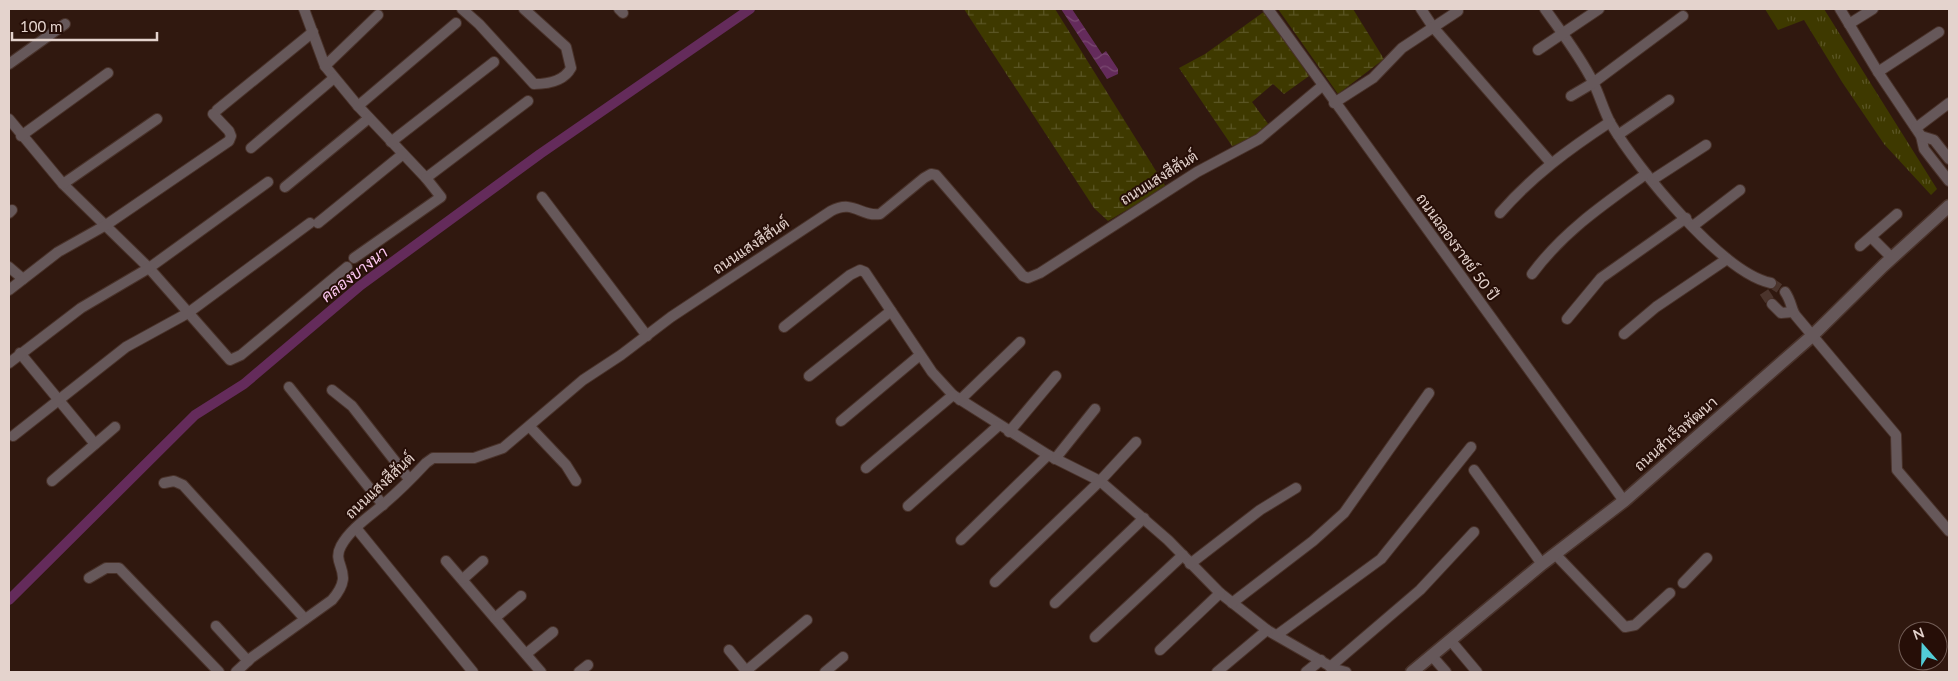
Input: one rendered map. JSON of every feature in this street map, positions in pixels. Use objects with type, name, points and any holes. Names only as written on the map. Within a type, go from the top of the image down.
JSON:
[{"type":"street","points":[[305,9],[325,66],[358,106],[426,178],[441,197],[354,258]]},
{"type":"street","points":[[462,9],[479,24],[534,84],[551,83],[568,75],[571,68],[566,47],[524,9]]},
{"type":"street","name":"ถนนฉลองราชย์ 50 ปี","points":[[1268,9],[1624,501]]},
{"type":"street","points":[[1421,9],[1433,27],[1551,163]]},
{"type":"street","points":[[1545,9],[1593,83],[1610,122],[1618,135],[1649,177],[1727,259],[1759,281],[1771,283]]},
{"type":"street","points":[[1538,50],[1599,9]]},
{"type":"street","points":[[1840,9],[1878,72],[1918,132],[1924,149],[1949,180]]},
{"type":"street","points":[[1849,24],[1873,9]]},
{"type":"street","points":[[1334,102],[1372,78],[1402,48],[1458,11]]},
{"type":"street","points":[[325,66],[378,16]]},
{"type":"street","points":[[1571,96],[1593,83],[1683,16]]},
{"type":"street","points":[[358,106],[456,23]]},
{"type":"street","points":[[9,64],[65,24]]},
{"type":"street","points":[[9,290],[58,252],[106,225],[229,141],[232,136],[215,112],[313,32]]},
{"type":"street","points":[[1878,72],[1939,32]]},
{"type":"street","points":[[391,142],[494,62]]},
{"type":"street","points":[[21,136],[108,73]]},
{"type":"street","points":[[251,148],[334,78]]},
{"type":"street","name":"ถนนแสงสีสันต์","points":[[236,672],[248,661],[326,606],[342,588],[344,581],[339,560],[340,547],[356,528],[433,458],[474,458],[503,448],[584,380],[671,317],[831,211],[846,206],[874,215],[880,214],[924,178],[932,174],[941,179],[982,231],[1023,276],[1028,278],[1034,276],[1196,172],[1259,139],[1322,86]]},
{"type":"street","points":[[426,178],[528,100]]},
{"type":"street","points":[[1618,135],[1669,100]]},
{"type":"street","points":[[1918,132],[1949,103]]},
{"type":"street","points":[[284,187],[369,118]]},
{"type":"street","points":[[9,119],[21,136],[63,184],[149,268],[230,360],[241,355],[347,267]]},
{"type":"street","points":[[63,184],[157,120]]},
{"type":"street","points":[[1500,213],[1551,163],[1610,122]]},
{"type":"street","points":[[1918,132],[1934,140],[1949,158]]},
{"type":"street","points":[[1532,274],[1557,243],[1598,208],[1706,145]]},
{"type":"street","points":[[13,436],[126,347],[188,313],[314,223],[403,154]]},
{"type":"street","points":[[9,363],[81,308],[149,268],[268,182]]},
{"type":"street","points":[[1694,226],[1740,190]]},
{"type":"street","points":[[542,197],[647,336]]},
{"type":"street","name":"ถนนสำเร็จพัฒนา","points":[[1412,672],[1542,564],[1624,501],[1809,332],[1885,251],[1949,206]]},
{"type":"street","points":[[1860,246],[1897,214]]},
{"type":"street","points":[[1567,319],[1601,278],[1686,218]]},
{"type":"street","points":[[1871,236],[1885,251]]},
{"type":"street","points":[[1624,334],[1656,307],[1727,259]]},
{"type":"street","points":[[9,267],[23,278]]},
{"type":"street","points":[[784,327],[850,275],[860,270],[870,276],[920,355],[956,398],[998,426],[1051,457],[1100,481],[1144,518],[1232,603],[1268,630],[1321,660],[1333,669],[1346,672]]},
{"type":"street","points":[[1759,281],[1764,292]]},
{"type":"street","points":[[1785,292],[1793,304],[1795,314],[1896,435],[1897,470],[1949,531]]},
{"type":"street","points":[[1772,304],[1781,313],[1795,314]]},
{"type":"street","points":[[809,376],[891,311]]},
{"type":"street","points":[[866,468],[956,398],[1020,342]]},
{"type":"street","points":[[20,354],[95,444]]},
{"type":"street","points":[[841,421],[920,355]]},
{"type":"street","points":[[1009,432],[1056,376]]},
{"type":"street","points":[[289,387],[383,505]]},
{"type":"street","points":[[332,390],[352,406],[410,479]]},
{"type":"street","points":[[1232,603],[1313,541],[1344,513],[1429,394]]},
{"type":"street","points":[[961,540],[1051,457],[1095,408]]},
{"type":"street","points":[[908,506],[998,426]]},
{"type":"street","points":[[52,480],[114,427]]},
{"type":"street","points":[[530,427],[566,465],[576,481]]},
{"type":"street","points":[[995,582],[1100,481],[1136,442]]},
{"type":"street","points":[[1277,635],[1381,559],[1471,447]]},
{"type":"street","points":[[1474,470],[1542,564]]},
{"type":"street","points":[[164,482],[174,481],[183,484],[306,619]]},
{"type":"street","points":[[1190,564],[1260,510],[1296,488]]},
{"type":"street","points":[[1055,603],[1144,518]]},
{"type":"street","points":[[356,528],[473,672]]},
{"type":"street","points":[[1333,669],[1420,590],[1474,532]]},
{"type":"street","points":[[1096,638],[1182,555]]},
{"type":"street","points":[[1556,555],[1625,627],[1634,625],[1670,593]]},
{"type":"street","points":[[1683,583],[1707,558]]},
{"type":"street","points":[[446,560],[541,672]]},
{"type":"street","points":[[463,580],[483,561]]},
{"type":"street","points":[[89,578],[106,568],[119,568],[219,672]]},
{"type":"street","points":[[1160,650],[1220,593]]},
{"type":"street","points":[[495,618],[521,596]]},
{"type":"street","points":[[729,650],[746,671],[807,620]]},
{"type":"street","points":[[216,626],[248,661]]},
{"type":"street","points":[[1218,672],[1268,630]]},
{"type":"street","points":[[526,654],[553,632]]},
{"type":"street","points":[[1451,641],[1477,672]]},
{"type":"street","points":[[1432,656],[1446,672]]},
{"type":"street","points":[[825,672],[843,657]]},
{"type":"street","points":[[1306,672],[1321,660]]},
{"type":"street","points":[[579,672],[588,665]]},
{"type":"green space","points":[[964,9],[1055,9],[1166,187],[1108,221],[1094,208]]},
{"type":"green space","points":[[1278,9],[1353,9],[1384,59],[1338,94]]},
{"type":"green space","points":[[1765,9],[1824,9],[1937,189],[1931,195],[1884,144],[1842,82],[1804,20],[1778,30]]},
{"type":"green space","points":[[1265,11],[1309,76],[1284,94],[1273,84],[1252,102],[1269,125],[1251,140],[1232,146],[1179,68],[1205,54]]},
{"type":"water","points":[[1061,9],[1072,9],[1102,54],[1106,51],[1118,69],[1118,74],[1107,79]]},
{"type":"waterway","name":"คลองบางนา","points":[[9,600],[195,415],[244,384],[361,285],[540,154],[750,9]]},
{"type":"tunnel","points":[[1771,283],[1785,292]]},
{"type":"tunnel","points":[[1764,292],[1772,304]]}]
